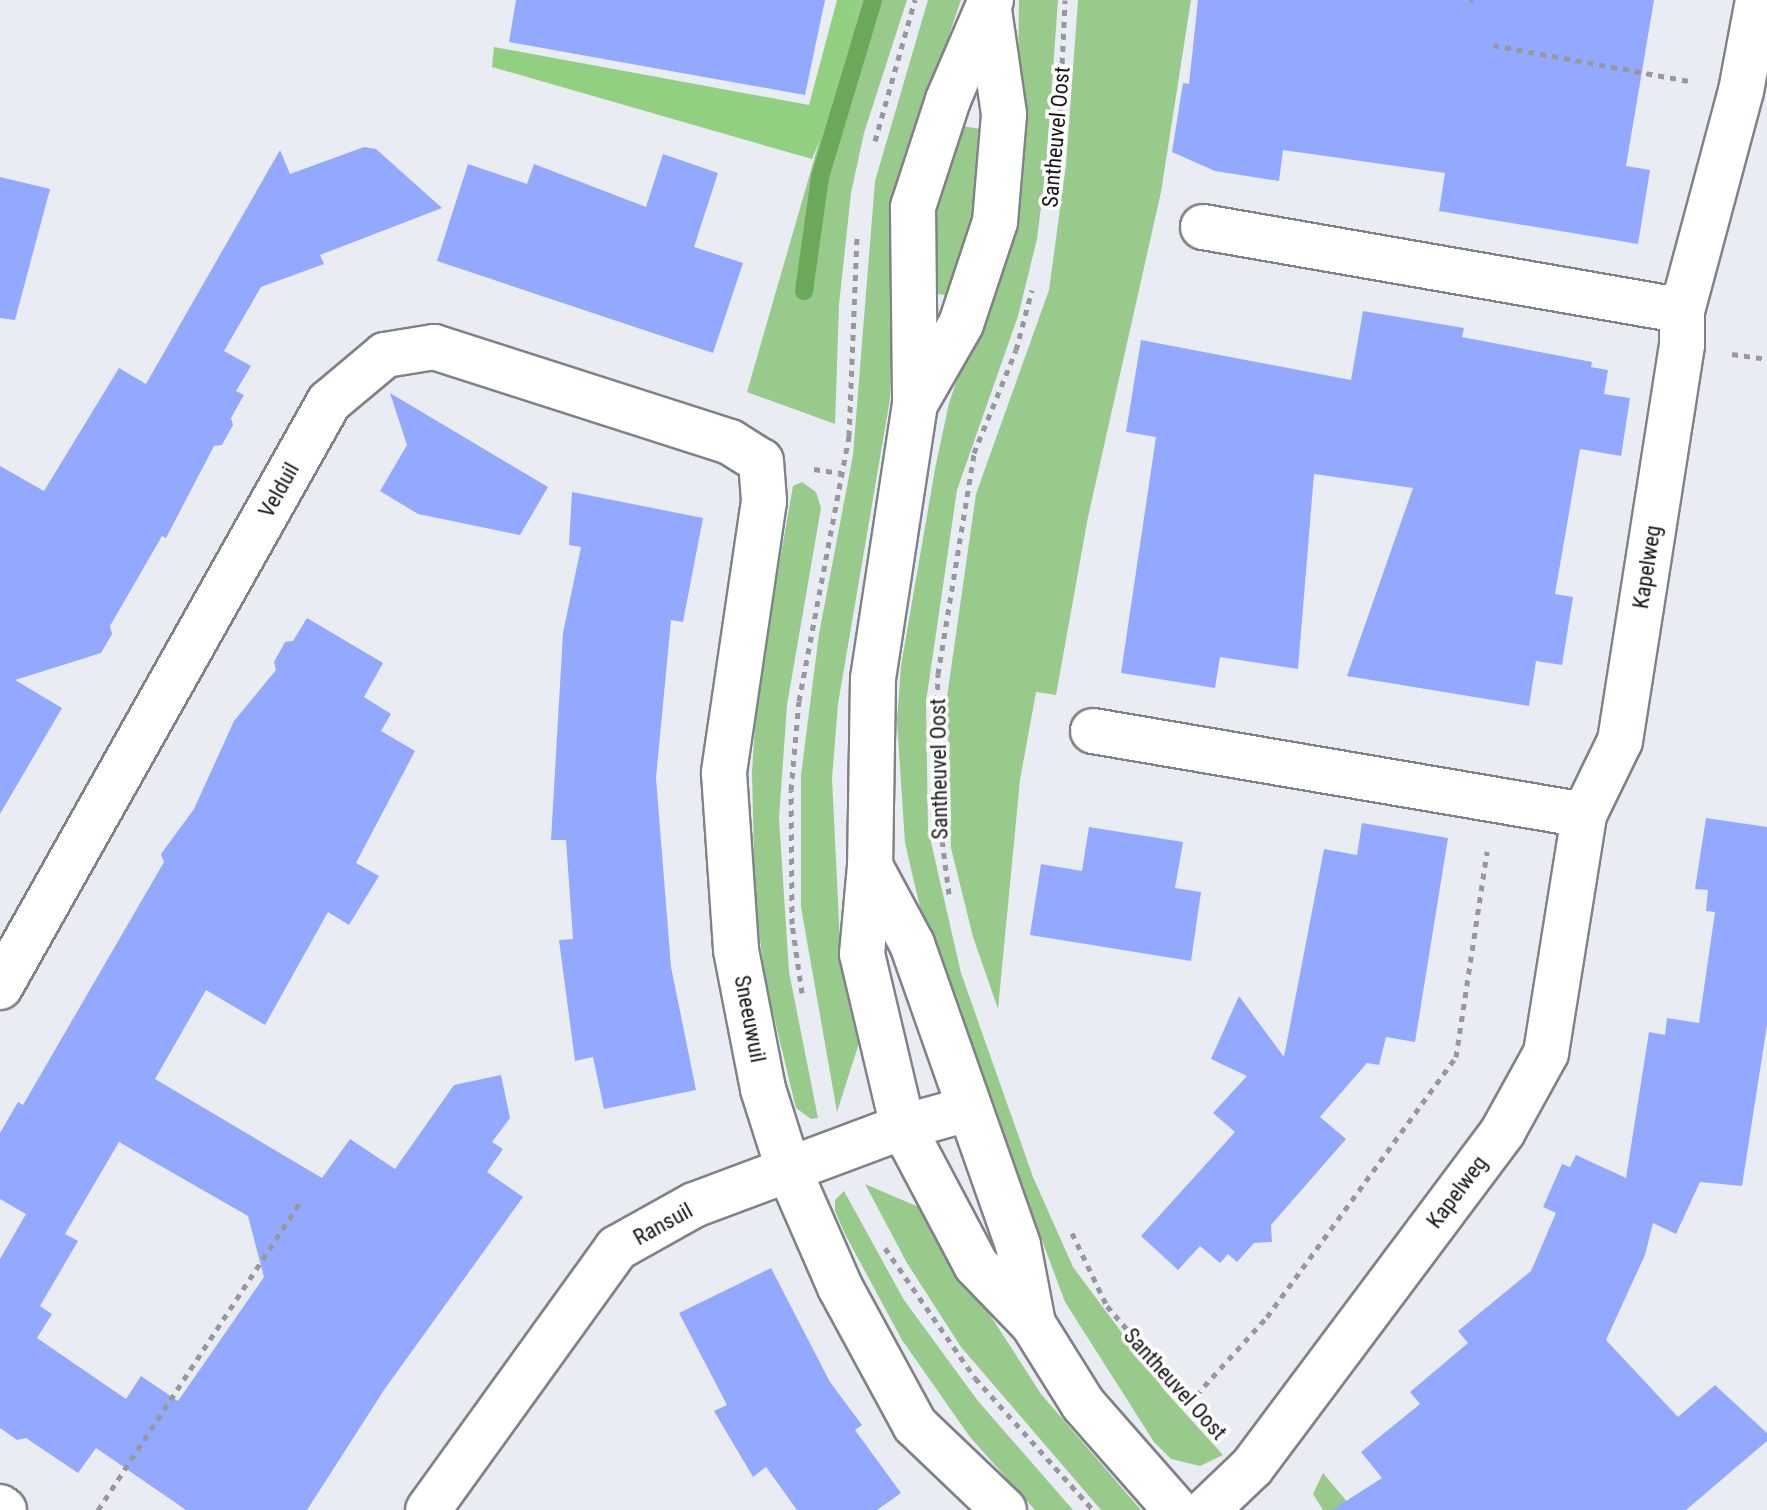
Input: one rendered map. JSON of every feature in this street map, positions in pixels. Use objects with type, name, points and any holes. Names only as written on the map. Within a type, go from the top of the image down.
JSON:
[{"type":"street","name":"Kapelweg","points":[[1207,1510],[1252,1467],[1503,1131],[1546,1053],[1584,815],[1620,741],[1682,345],[1682,311],[1741,91],[1758,0]]},
{"type":"street","points":[[915,404],[961,324],[995,222],[1004,114],[990,5]]},
{"type":"street","points":[[990,5],[948,100],[913,207],[915,404],[873,679],[870,866],[862,954],[903,1127],[976,1265],[1033,1324],[1083,1404],[1176,1510]]},
{"type":"street","points":[[1203,227],[1682,311]]},
{"type":"street","name":"Velduil","points":[[0,987],[329,402],[385,355],[434,347],[730,442],[761,461]]},
{"type":"street","name":"Sneeuwuil","points":[[761,461],[764,501],[724,773],[736,950],[763,1089],[788,1168],[840,1287],[915,1425],[1004,1510]]},
{"type":"street","points":[[1093,731],[1584,815]]},
{"type":"street","points":[[870,866],[912,944],[1018,1245],[1033,1324]]},
{"type":"street","name":"Ransuil","points":[[428,1510],[617,1248],[694,1205],[903,1127],[968,1109]]},
{"type":"path","name":"Santheuvel Oost","points":[[1060,115],[1065,0]]},
{"type":"path","points":[[1493,45],[1741,91]]},
{"type":"path","name":"Santheuvel Oost","points":[[950,899],[935,785],[938,674],[974,453],[1016,350],[1036,276]]},
{"type":"path","points":[[1188,1404],[1267,1317],[1456,1057],[1494,799]]},
{"type":"path","points":[[98,1510],[300,1202]]},
{"type":"path","name":"Santheuvel Oost","points":[[1068,1225],[1107,1306],[1188,1404],[1252,1467]]},
{"type":"green space","points":[[837,0],[860,0],[825,128],[812,159],[492,67],[494,47],[809,105]]},
{"type":"green space","points":[[860,0],[907,0],[864,133],[851,193],[839,305],[835,424],[747,392]]},
{"type":"green space","points":[[928,0],[961,0],[911,147],[894,217],[890,399],[838,704],[832,778],[840,943],[860,1040],[837,1112],[801,907],[801,775],[819,634],[853,455],[875,181]]},
{"type":"green space","points":[[1019,0],[1058,0],[1046,167],[1037,239],[1018,316],[957,490],[926,702],[928,829],[961,973],[1033,1177],[1073,1267],[1165,1391],[1223,1455],[1200,1466],[1171,1459],[1154,1442],[1065,1302],[923,920],[905,843],[897,721],[901,666],[935,469],[949,403],[970,342],[1018,75]]},
{"type":"green space","points":[[1078,0],[1191,0],[1161,192],[1088,517],[1056,695],[1036,692],[1020,780],[998,1009],[973,937],[951,848],[947,697],[976,494],[1049,290],[1066,165]]},
{"type":"green space","points":[[951,124],[986,130],[976,225],[956,297],[921,291],[923,243]]},
{"type":"green space","points":[[802,482],[816,492],[821,508],[787,705],[779,818],[789,972],[818,1118],[811,1119],[796,1108],[766,984],[755,903],[752,772],[757,691],[793,486]]},
{"type":"green space","points":[[865,1184],[921,1208],[1041,1394],[1141,1510],[1101,1510],[961,1347],[907,1263]]},
{"type":"green space","points":[[844,1191],[904,1300],[978,1401],[1073,1510],[1035,1510],[970,1437],[902,1340],[846,1236],[835,1211],[835,1200]]},
{"type":"green space","points":[[1323,1473],[1354,1510],[1323,1510],[1313,1494]]},
{"type":"building","points":[[516,0],[825,0],[805,95],[509,42]]},
{"type":"building","points":[[1198,0],[1654,0],[1626,166],[1650,170],[1638,244],[1439,211],[1445,173],[1283,150],[1279,181],[1215,171],[1172,152],[1183,83],[1189,84]]},
{"type":"building","points":[[364,147],[376,149],[442,208],[320,255],[324,264],[261,287],[224,351],[251,366],[236,391],[244,395],[231,418],[233,425],[222,445],[214,446],[166,538],[162,536],[110,626],[112,634],[101,653],[15,680],[62,708],[0,814],[0,466],[44,491],[119,368],[146,384],[280,150],[290,174]]},
{"type":"building","points":[[663,154],[718,173],[694,247],[743,263],[713,353],[437,261],[468,164],[527,184],[534,164],[646,207]]},
{"type":"building","points":[[0,177],[50,189],[15,320],[0,318]]},
{"type":"building","points":[[1363,311],[1464,328],[1462,337],[1592,362],[1591,367],[1608,370],[1604,394],[1630,398],[1621,456],[1580,449],[1555,594],[1573,597],[1562,665],[1536,661],[1529,706],[1347,676],[1413,488],[1314,474],[1298,669],[1220,657],[1215,688],[1121,673],[1156,437],[1126,432],[1141,340],[1351,380]]},
{"type":"building","points":[[390,393],[548,487],[520,535],[418,514],[380,491],[407,445]]},
{"type":"building","points":[[572,492],[703,518],[683,622],[671,620],[656,778],[671,967],[696,1090],[604,1109],[593,1057],[575,1061],[559,940],[573,939],[566,840],[551,840],[563,633],[581,547],[569,545]]},
{"type":"building","points":[[307,618],[383,663],[364,697],[391,714],[381,731],[415,751],[356,863],[379,876],[349,925],[328,912],[265,1025],[206,990],[155,1079],[322,1178],[350,1139],[395,1169],[454,1085],[501,1075],[510,1118],[492,1142],[503,1149],[487,1172],[523,1197],[384,1390],[307,1510],[186,1510],[96,1448],[78,1473],[26,1438],[17,1440],[0,1428],[0,1259],[26,1214],[0,1199],[0,1133],[18,1102],[23,1105],[164,862],[161,854],[194,809],[234,721],[276,670],[274,662],[285,642],[293,641]],"holes":[[[119,1142],[248,1216],[264,1277],[178,1401],[141,1376],[126,1399],[37,1338],[52,1314],[40,1306],[78,1241],[65,1234]]]},
{"type":"building","points":[[1706,818],[1767,827],[1767,1025],[1742,1186],[1700,1182],[1676,1234],[1653,1223],[1645,1255],[1606,1340],[1678,1417],[1715,1385],[1767,1433],[1767,1441],[1686,1510],[1332,1510],[1382,1478],[1361,1452],[1420,1404],[1410,1392],[1468,1343],[1458,1331],[1531,1271],[1556,1213],[1543,1207],[1562,1164],[1570,1167],[1576,1155],[1626,1178],[1649,1032],[1665,1035],[1667,1018],[1699,1023],[1715,912],[1706,911],[1708,890],[1695,889]]},
{"type":"building","points":[[1362,823],[1448,838],[1415,1042],[1386,1037],[1379,1065],[1367,1063],[1320,1117],[1346,1139],[1271,1225],[1272,1242],[1254,1243],[1237,1262],[1228,1254],[1220,1263],[1200,1246],[1178,1270],[1141,1236],[1235,1132],[1213,1113],[1247,1076],[1211,1059],[1239,996],[1284,1057],[1324,849],[1357,855]]},
{"type":"building","points":[[1089,827],[1183,842],[1175,888],[1201,892],[1191,961],[1030,935],[1041,864],[1082,871]]},
{"type":"building","points":[[771,1268],[830,1382],[862,1425],[855,1430],[901,1493],[877,1510],[797,1510],[766,1467],[753,1477],[714,1411],[727,1405],[679,1313]]},
{"type":"waterway","points":[[804,291],[820,177],[873,0]]}]
